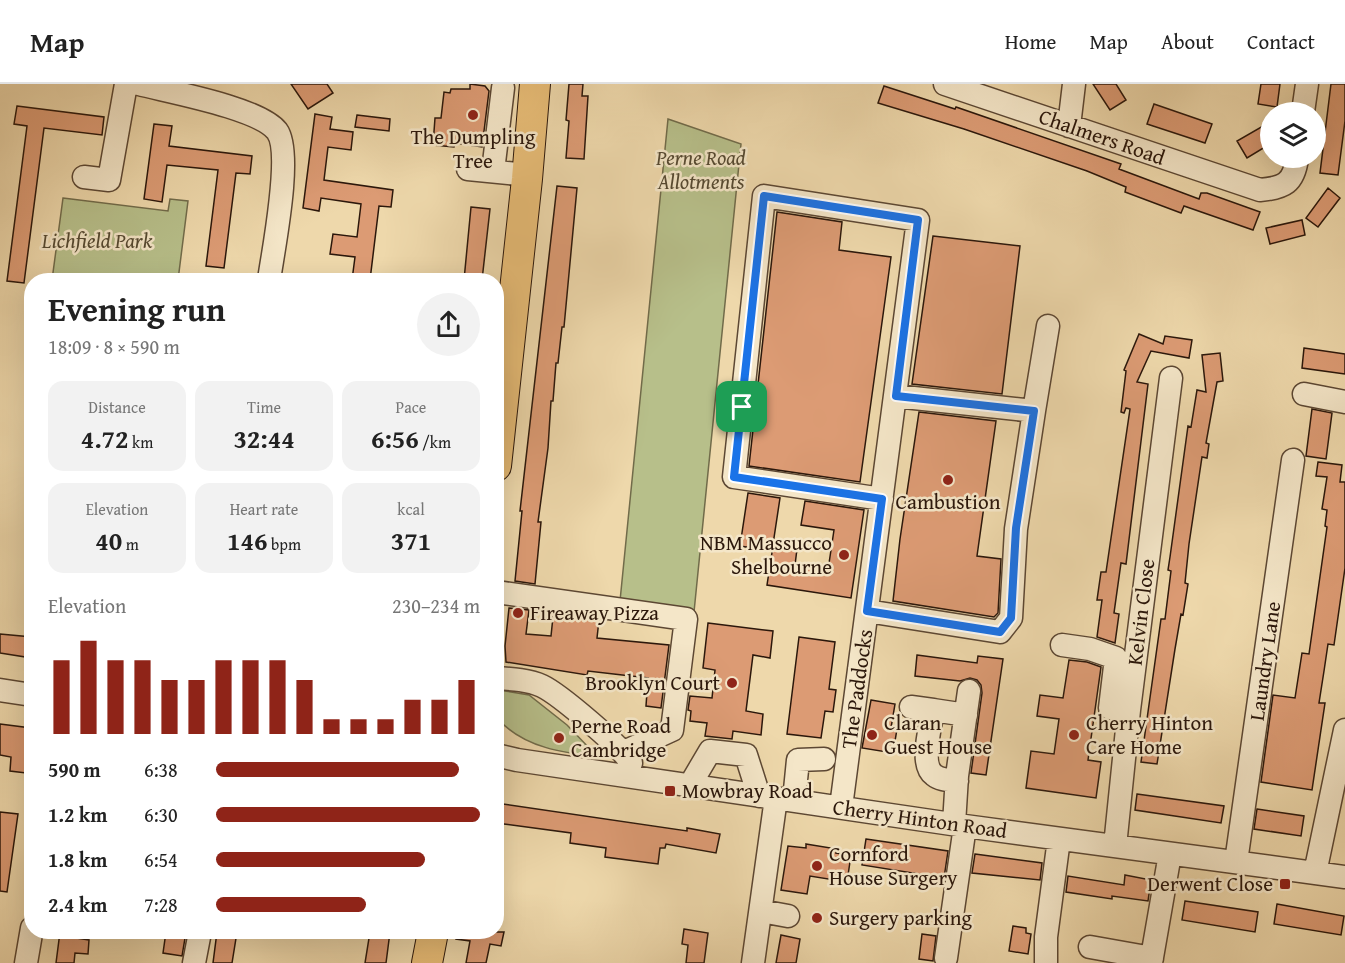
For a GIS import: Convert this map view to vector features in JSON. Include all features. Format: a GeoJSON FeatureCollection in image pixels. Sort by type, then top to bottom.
{"type":"FeatureCollection","features":[{"type":"Feature","properties":{"kind":"main road"},"geometry":{"type":"LineString","coordinates":[[504,391],[534,90]]}},
{"type":"Feature","properties":{"kind":"main road"},"geometry":{"type":"LineString","coordinates":[[427,963],[432,939]]}},
{"type":"Feature","properties":{"kind":"street"},"geometry":{"type":"LineString","coordinates":[[84,177],[109,180],[126,84]]}},
{"type":"Feature","properties":{"kind":"street"},"geometry":{"type":"LineString","coordinates":[[139,84],[248,113],[267,122],[278,132],[283,149],[284,170],[270,273]]}},
{"type":"Feature","properties":{"kind":"street","name":"Chalmers Road"},"geometry":{"type":"LineString","coordinates":[[945,84],[1260,190],[1281,187],[1288,182],[1295,168]]}},
{"type":"Feature","properties":{"kind":"street"},"geometry":{"type":"LineString","coordinates":[[1069,126],[1074,84]]}},
{"type":"Feature","properties":{"kind":"street"},"geometry":{"type":"LineString","coordinates":[[1304,102],[1307,84]]}},
{"type":"Feature","properties":{"kind":"street"},"geometry":{"type":"LineString","coordinates":[[493,171],[494,86],[534,90]]}},
{"type":"Feature","properties":{"kind":"street"},"geometry":{"type":"LineString","coordinates":[[468,169],[527,175]]}},
{"type":"Feature","properties":{"kind":"street","name":"The Paddocks"},"geometry":{"type":"LineString","coordinates":[[841,807],[896,396],[918,220],[764,196],[734,477],[882,499]]}},
{"type":"Feature","properties":{"kind":"street"},"geometry":{"type":"LineString","coordinates":[[867,611],[1000,632],[1011,618],[1016,528],[1048,326]]}},
{"type":"Feature","properties":{"kind":"street","name":"Kelvin Close"},"geometry":{"type":"LineString","coordinates":[[1115,846],[1129,710],[1171,378]]}},
{"type":"Feature","properties":{"kind":"street"},"geometry":{"type":"LineString","coordinates":[[1304,394],[1345,402]]}},
{"type":"Feature","properties":{"kind":"street"},"geometry":{"type":"LineString","coordinates":[[896,396],[1034,411]]}},
{"type":"Feature","properties":{"kind":"street","name":"Laundry Lane"},"geometry":{"type":"LineString","coordinates":[[1236,862],[1293,460]]}},
{"type":"Feature","properties":{"kind":"street"},"geometry":{"type":"LineString","coordinates":[[504,593],[686,619],[672,730],[624,752]]}},
{"type":"Feature","properties":{"kind":"street"},"geometry":{"type":"LineString","coordinates":[[1062,645],[1116,658],[1110,708],[1129,710]]}},
{"type":"Feature","properties":{"kind":"street"},"geometry":{"type":"LineString","coordinates":[[504,678],[542,686],[566,702],[624,752],[632,764],[632,776]]}},
{"type":"Feature","properties":{"kind":"street"},"geometry":{"type":"LineString","coordinates":[[0,690],[24,694]]}},
{"type":"Feature","properties":{"kind":"street"},"geometry":{"type":"LineString","coordinates":[[946,958],[960,825],[957,781],[969,691]]}},
{"type":"Feature","properties":{"kind":"street"},"geometry":{"type":"LineString","coordinates":[[957,781],[934,775],[927,767],[922,708],[966,715]]}},
{"type":"Feature","properties":{"kind":"street"},"geometry":{"type":"LineString","coordinates":[[1315,873],[1345,730]]}},
{"type":"Feature","properties":{"kind":"street"},"geometry":{"type":"LineString","coordinates":[[690,785],[710,751],[746,755],[776,798]]}},
{"type":"Feature","properties":{"kind":"street","name":"Cherry Hinton Road"},"geometry":{"type":"LineString","coordinates":[[504,757],[960,825],[1345,877]]}},
{"type":"Feature","properties":{"kind":"street"},"geometry":{"type":"LineString","coordinates":[[753,963],[776,798],[798,760],[824,759]]}},
{"type":"Feature","properties":{"kind":"street"},"geometry":{"type":"LineString","coordinates":[[1046,963],[1046,937],[1059,838]]}},
{"type":"Feature","properties":{"kind":"street"},"geometry":{"type":"LineString","coordinates":[[1090,947],[1152,960],[1170,854]]}},
{"type":"Feature","properties":{"kind":"street"},"geometry":{"type":"LineString","coordinates":[[761,911],[788,916]]}},
{"type":"Feature","properties":{"kind":"street"},"geometry":{"type":"LineString","coordinates":[[26,963],[30,939]]}},
{"type":"Feature","properties":{"kind":"street"},"geometry":{"type":"LineString","coordinates":[[194,963],[199,939]]}},
{"type":"Feature","properties":{"kind":"green space","name":"Perne Road Allotments"},"geometry":{"type":"Polygon","coordinates":[[[668,119],[741,144],[694,612],[620,601],[668,119]]]}},
{"type":"Feature","properties":{"kind":"green space","name":"Lichfield Park"},"geometry":{"type":"Polygon","coordinates":[[[63,198],[168,211],[170,199],[188,201],[179,273],[53,273],[63,198]]]}},
{"type":"Feature","properties":{"kind":"green space"},"geometry":{"type":"Polygon","coordinates":[[[504,691],[529,695],[567,725],[594,753],[601,757],[545,747],[532,743],[504,725],[504,691]]]}},
{"type":"Feature","properties":{"kind":"building"},"geometry":{"type":"Polygon","coordinates":[[[291,84],[327,84],[333,93],[308,109],[291,84]]]}},
{"type":"Feature","properties":{"kind":"building"},"geometry":{"type":"Polygon","coordinates":[[[470,84],[485,86],[489,91],[482,147],[455,143],[454,147],[433,145],[435,118],[441,118],[444,92],[450,93],[451,89],[470,89],[470,84]]]}},
{"type":"Feature","properties":{"kind":"building"},"geometry":{"type":"Polygon","coordinates":[[[569,84],[583,84],[582,96],[588,96],[584,159],[566,158],[569,84]]]}},
{"type":"Feature","properties":{"kind":"building"},"geometry":{"type":"Polygon","coordinates":[[[1093,84],[1116,84],[1126,100],[1110,110],[1093,84]]]}},
{"type":"Feature","properties":{"kind":"building"},"geometry":{"type":"Polygon","coordinates":[[[1261,84],[1280,84],[1278,102],[1258,104],[1261,84]]]}},
{"type":"Feature","properties":{"kind":"building"},"geometry":{"type":"Polygon","coordinates":[[[1331,84],[1345,84],[1345,121],[1338,175],[1320,173],[1321,168],[1326,168],[1326,124],[1331,84]]]}},
{"type":"Feature","properties":{"kind":"building"},"geometry":{"type":"Polygon","coordinates":[[[884,86],[955,109],[956,107],[1121,164],[1119,169],[1199,199],[1201,193],[1207,193],[1260,212],[1253,230],[1184,206],[1181,213],[1125,192],[1126,187],[1087,171],[964,129],[878,103],[884,86]]]}},
{"type":"Feature","properties":{"kind":"building"},"geometry":{"type":"Polygon","coordinates":[[[1154,104],[1212,124],[1205,143],[1147,124],[1154,104]]]}},
{"type":"Feature","properties":{"kind":"building"},"geometry":{"type":"Polygon","coordinates":[[[17,106],[104,117],[102,135],[44,128],[24,283],[7,281],[27,126],[14,124],[17,106]]]}},
{"type":"Feature","properties":{"kind":"building"},"geometry":{"type":"Polygon","coordinates":[[[315,114],[332,117],[330,129],[353,132],[351,150],[328,147],[324,180],[393,190],[391,207],[379,206],[371,273],[353,273],[355,257],[330,254],[333,234],[357,237],[361,204],[321,198],[319,211],[303,208],[315,114]]]}},
{"type":"Feature","properties":{"kind":"building"},"geometry":{"type":"Polygon","coordinates":[[[357,115],[390,119],[389,131],[355,127],[357,115]]]}},
{"type":"Feature","properties":{"kind":"building"},"geometry":{"type":"Polygon","coordinates":[[[154,124],[172,126],[169,146],[252,156],[250,174],[236,173],[224,268],[206,266],[218,170],[167,165],[162,202],[144,199],[154,124]]]}},
{"type":"Feature","properties":{"kind":"building"},"geometry":{"type":"Polygon","coordinates":[[[1260,128],[1260,150],[1247,158],[1237,141],[1260,128]]]}},
{"type":"Feature","properties":{"kind":"building"},"geometry":{"type":"Polygon","coordinates":[[[557,186],[577,188],[564,327],[562,327],[558,363],[556,363],[538,522],[541,522],[535,584],[515,581],[522,511],[520,511],[557,186]]]}},
{"type":"Feature","properties":{"kind":"building"},"geometry":{"type":"Polygon","coordinates":[[[1328,188],[1340,198],[1318,227],[1306,218],[1328,188]]]}},
{"type":"Feature","properties":{"kind":"building"},"geometry":{"type":"Polygon","coordinates":[[[471,207],[490,209],[483,273],[465,273],[471,207]]]}},
{"type":"Feature","properties":{"kind":"building"},"geometry":{"type":"Polygon","coordinates":[[[777,212],[842,222],[839,250],[891,257],[860,482],[749,466],[777,212]]]}},
{"type":"Feature","properties":{"kind":"building"},"geometry":{"type":"Polygon","coordinates":[[[1302,220],[1305,235],[1270,244],[1266,228],[1302,220]]]}},
{"type":"Feature","properties":{"kind":"building"},"geometry":{"type":"Polygon","coordinates":[[[933,236],[1020,246],[1002,394],[912,384],[933,236]]]}},
{"type":"Feature","properties":{"kind":"building"},"geometry":{"type":"Polygon","coordinates":[[[1139,334],[1163,344],[1165,336],[1192,340],[1189,358],[1151,351],[1137,382],[1148,384],[1126,564],[1121,563],[1114,613],[1119,614],[1115,643],[1097,637],[1102,600],[1097,600],[1101,572],[1106,572],[1130,409],[1126,408],[1124,413],[1121,412],[1126,371],[1124,370],[1139,334]]]}},
{"type":"Feature","properties":{"kind":"building"},"geometry":{"type":"Polygon","coordinates":[[[1304,348],[1345,354],[1345,374],[1302,368],[1304,348]]]}},
{"type":"Feature","properties":{"kind":"building"},"geometry":{"type":"Polygon","coordinates":[[[1220,353],[1223,381],[1217,382],[1206,443],[1209,444],[1207,458],[1202,457],[1189,544],[1185,583],[1188,584],[1183,615],[1181,614],[1157,764],[1141,762],[1161,619],[1165,619],[1171,571],[1168,570],[1188,426],[1191,427],[1197,390],[1206,392],[1202,355],[1220,353]]]}},
{"type":"Feature","properties":{"kind":"building"},"geometry":{"type":"Polygon","coordinates":[[[1312,409],[1332,413],[1326,459],[1306,456],[1312,409]]]}},
{"type":"Feature","properties":{"kind":"building","name":"Cambustion"},"geometry":{"type":"Polygon","coordinates":[[[919,412],[996,421],[977,556],[1001,559],[998,613],[994,617],[893,601],[919,412]]]}},
{"type":"Feature","properties":{"kind":"building"},"geometry":{"type":"Polygon","coordinates":[[[1318,462],[1342,465],[1340,482],[1345,482],[1345,568],[1334,645],[1328,644],[1319,703],[1325,703],[1312,790],[1261,782],[1273,695],[1295,698],[1302,653],[1309,654],[1327,527],[1325,526],[1327,510],[1322,509],[1327,477],[1316,476],[1318,462]]]}},
{"type":"Feature","properties":{"kind":"building"},"geometry":{"type":"Polygon","coordinates":[[[748,493],[780,498],[772,551],[740,546],[748,493]]]}},
{"type":"Feature","properties":{"kind":"building"},"geometry":{"type":"Polygon","coordinates":[[[805,501],[864,510],[851,598],[767,585],[773,546],[797,549],[795,565],[828,570],[834,530],[801,525],[805,501]]]}},
{"type":"Feature","properties":{"kind":"building"},"geometry":{"type":"Polygon","coordinates":[[[509,608],[529,610],[526,634],[551,636],[553,617],[558,618],[558,614],[599,620],[597,638],[669,645],[661,708],[646,706],[648,678],[588,671],[587,675],[506,662],[505,646],[509,608]]]}},
{"type":"Feature","properties":{"kind":"building","name":"Brooklyn Court"},"geometry":{"type":"Polygon","coordinates":[[[708,623],[773,631],[770,658],[753,655],[746,711],[763,714],[761,735],[733,731],[732,739],[705,736],[707,723],[690,721],[691,711],[688,710],[690,696],[712,698],[715,670],[703,668],[708,623]]]}},
{"type":"Feature","properties":{"kind":"building"},"geometry":{"type":"Polygon","coordinates":[[[0,634],[24,636],[24,657],[0,653],[0,634]]]}},
{"type":"Feature","properties":{"kind":"building"},"geometry":{"type":"Polygon","coordinates":[[[799,637],[835,642],[829,689],[836,690],[833,712],[825,711],[821,738],[787,734],[799,637]]]}},
{"type":"Feature","properties":{"kind":"building"},"geometry":{"type":"Polygon","coordinates":[[[917,655],[977,663],[978,656],[1003,659],[986,775],[971,773],[982,693],[981,685],[977,680],[970,678],[960,681],[915,676],[917,655]]]}},
{"type":"Feature","properties":{"kind":"building","name":"Cherry Hinton Care Home"},"geometry":{"type":"Polygon","coordinates":[[[1069,660],[1087,662],[1101,667],[1088,760],[1101,762],[1096,798],[1026,788],[1031,751],[1054,754],[1059,719],[1037,716],[1040,695],[1063,698],[1069,660]]]}},
{"type":"Feature","properties":{"kind":"building"},"geometry":{"type":"Polygon","coordinates":[[[871,700],[895,704],[891,728],[897,729],[893,753],[862,748],[871,700]]]}},
{"type":"Feature","properties":{"kind":"building"},"geometry":{"type":"Polygon","coordinates":[[[0,724],[24,727],[24,773],[10,771],[11,757],[0,755],[0,724]]]}},
{"type":"Feature","properties":{"kind":"building"},"geometry":{"type":"Polygon","coordinates":[[[1137,794],[1224,806],[1221,823],[1135,810],[1137,794]]]}},
{"type":"Feature","properties":{"kind":"building"},"geometry":{"type":"Polygon","coordinates":[[[504,804],[720,834],[716,853],[666,844],[665,848],[660,848],[658,864],[605,857],[606,848],[570,843],[571,833],[504,824],[504,804]]]}},
{"type":"Feature","properties":{"kind":"building"},"geometry":{"type":"Polygon","coordinates":[[[1257,809],[1304,816],[1301,836],[1254,829],[1257,809]]]}},
{"type":"Feature","properties":{"kind":"building"},"geometry":{"type":"Polygon","coordinates":[[[0,812],[18,814],[7,892],[0,891],[0,812]]]}},
{"type":"Feature","properties":{"kind":"building"},"geometry":{"type":"Polygon","coordinates":[[[866,839],[948,851],[944,878],[862,865],[866,839]]]}},
{"type":"Feature","properties":{"kind":"building","name":"Cornford House Surgery"},"geometry":{"type":"Polygon","coordinates":[[[806,844],[837,849],[836,853],[851,855],[847,882],[810,876],[807,894],[781,890],[788,846],[806,848],[806,844]]]}},
{"type":"Feature","properties":{"kind":"building"},"geometry":{"type":"Polygon","coordinates":[[[975,854],[1042,863],[1040,880],[972,873],[975,854]]]}},
{"type":"Feature","properties":{"kind":"building"},"geometry":{"type":"Polygon","coordinates":[[[1125,875],[1151,880],[1148,901],[1112,896],[1112,899],[1066,892],[1068,876],[1124,885],[1125,875]]]}},
{"type":"Feature","properties":{"kind":"building"},"geometry":{"type":"Polygon","coordinates":[[[1185,901],[1258,912],[1255,932],[1182,920],[1185,901]]]}},
{"type":"Feature","properties":{"kind":"building"},"geometry":{"type":"Polygon","coordinates":[[[1277,904],[1344,916],[1341,935],[1274,924],[1277,904]]]}},
{"type":"Feature","properties":{"kind":"building"},"geometry":{"type":"Polygon","coordinates":[[[1013,926],[1026,928],[1026,933],[1031,934],[1028,954],[1009,951],[1013,926]]]}},
{"type":"Feature","properties":{"kind":"building"},"geometry":{"type":"Polygon","coordinates":[[[684,929],[708,933],[704,963],[686,963],[688,945],[682,944],[684,929]]]}},
{"type":"Feature","properties":{"kind":"building"},"geometry":{"type":"Polygon","coordinates":[[[922,934],[936,936],[933,961],[919,959],[922,934]]]}},
{"type":"Feature","properties":{"kind":"building"},"geometry":{"type":"Polygon","coordinates":[[[781,935],[800,939],[796,963],[776,963],[781,935]]]}},
{"type":"Feature","properties":{"kind":"building"},"geometry":{"type":"Polygon","coordinates":[[[59,939],[89,940],[88,954],[75,953],[74,963],[56,963],[59,939]]]}},
{"type":"Feature","properties":{"kind":"building"},"geometry":{"type":"Polygon","coordinates":[[[165,939],[185,939],[182,956],[163,953],[165,939]]]}},
{"type":"Feature","properties":{"kind":"building"},"geometry":{"type":"Polygon","coordinates":[[[216,939],[236,939],[232,963],[213,963],[216,939]]]}},
{"type":"Feature","properties":{"kind":"building"},"geometry":{"type":"Polygon","coordinates":[[[369,939],[389,939],[386,963],[365,963],[369,939]]]}},
{"type":"Feature","properties":{"kind":"building"},"geometry":{"type":"Polygon","coordinates":[[[456,939],[502,939],[501,946],[490,944],[486,963],[466,963],[470,941],[456,939]]]}},
{"type":"Feature","properties":{"kind":"place","name":"The Dumpling Tree"},"geometry":{"type":"Point","coordinates":[473,115]}},
{"type":"Feature","properties":{"kind":"place","name":"Cambustion"},"geometry":{"type":"Point","coordinates":[948,480]}},
{"type":"Feature","properties":{"kind":"place","name":"NBM Massucco Shelbourne"},"geometry":{"type":"Point","coordinates":[844,555]}},
{"type":"Feature","properties":{"kind":"place","name":"Fireaway Pizza"},"geometry":{"type":"Point","coordinates":[518,613]}},
{"type":"Feature","properties":{"kind":"place","name":"Brooklyn Court"},"geometry":{"type":"Point","coordinates":[732,683]}},
{"type":"Feature","properties":{"kind":"place","name":"Claran Guest House"},"geometry":{"type":"Point","coordinates":[872,735]}},
{"type":"Feature","properties":{"kind":"place","name":"Cherry Hinton Care Home"},"geometry":{"type":"Point","coordinates":[1074,735]}},
{"type":"Feature","properties":{"kind":"place","name":"Perne Road Cambridge"},"geometry":{"type":"Point","coordinates":[559,738]}},
{"type":"Feature","properties":{"kind":"place","name":"Mowbray Road"},"geometry":{"type":"Point","coordinates":[670,791]}},
{"type":"Feature","properties":{"kind":"place","name":"Cornford House Surgery"},"geometry":{"type":"Point","coordinates":[817,866]}},
{"type":"Feature","properties":{"kind":"place","name":"Derwent Close"},"geometry":{"type":"Point","coordinates":[1285,884]}},
{"type":"Feature","properties":{"kind":"place","name":"Surgery parking"},"geometry":{"type":"Point","coordinates":[817,918]}},
{"type":"Feature","properties":{"kind":"route"},"geometry":{"type":"LineString","coordinates":[[764,196],[918,220],[896,396],[1034,411],[1016,528],[1011,618],[1000,632],[867,611],[882,499],[734,477],[742,407],[764,196]]}}]}
